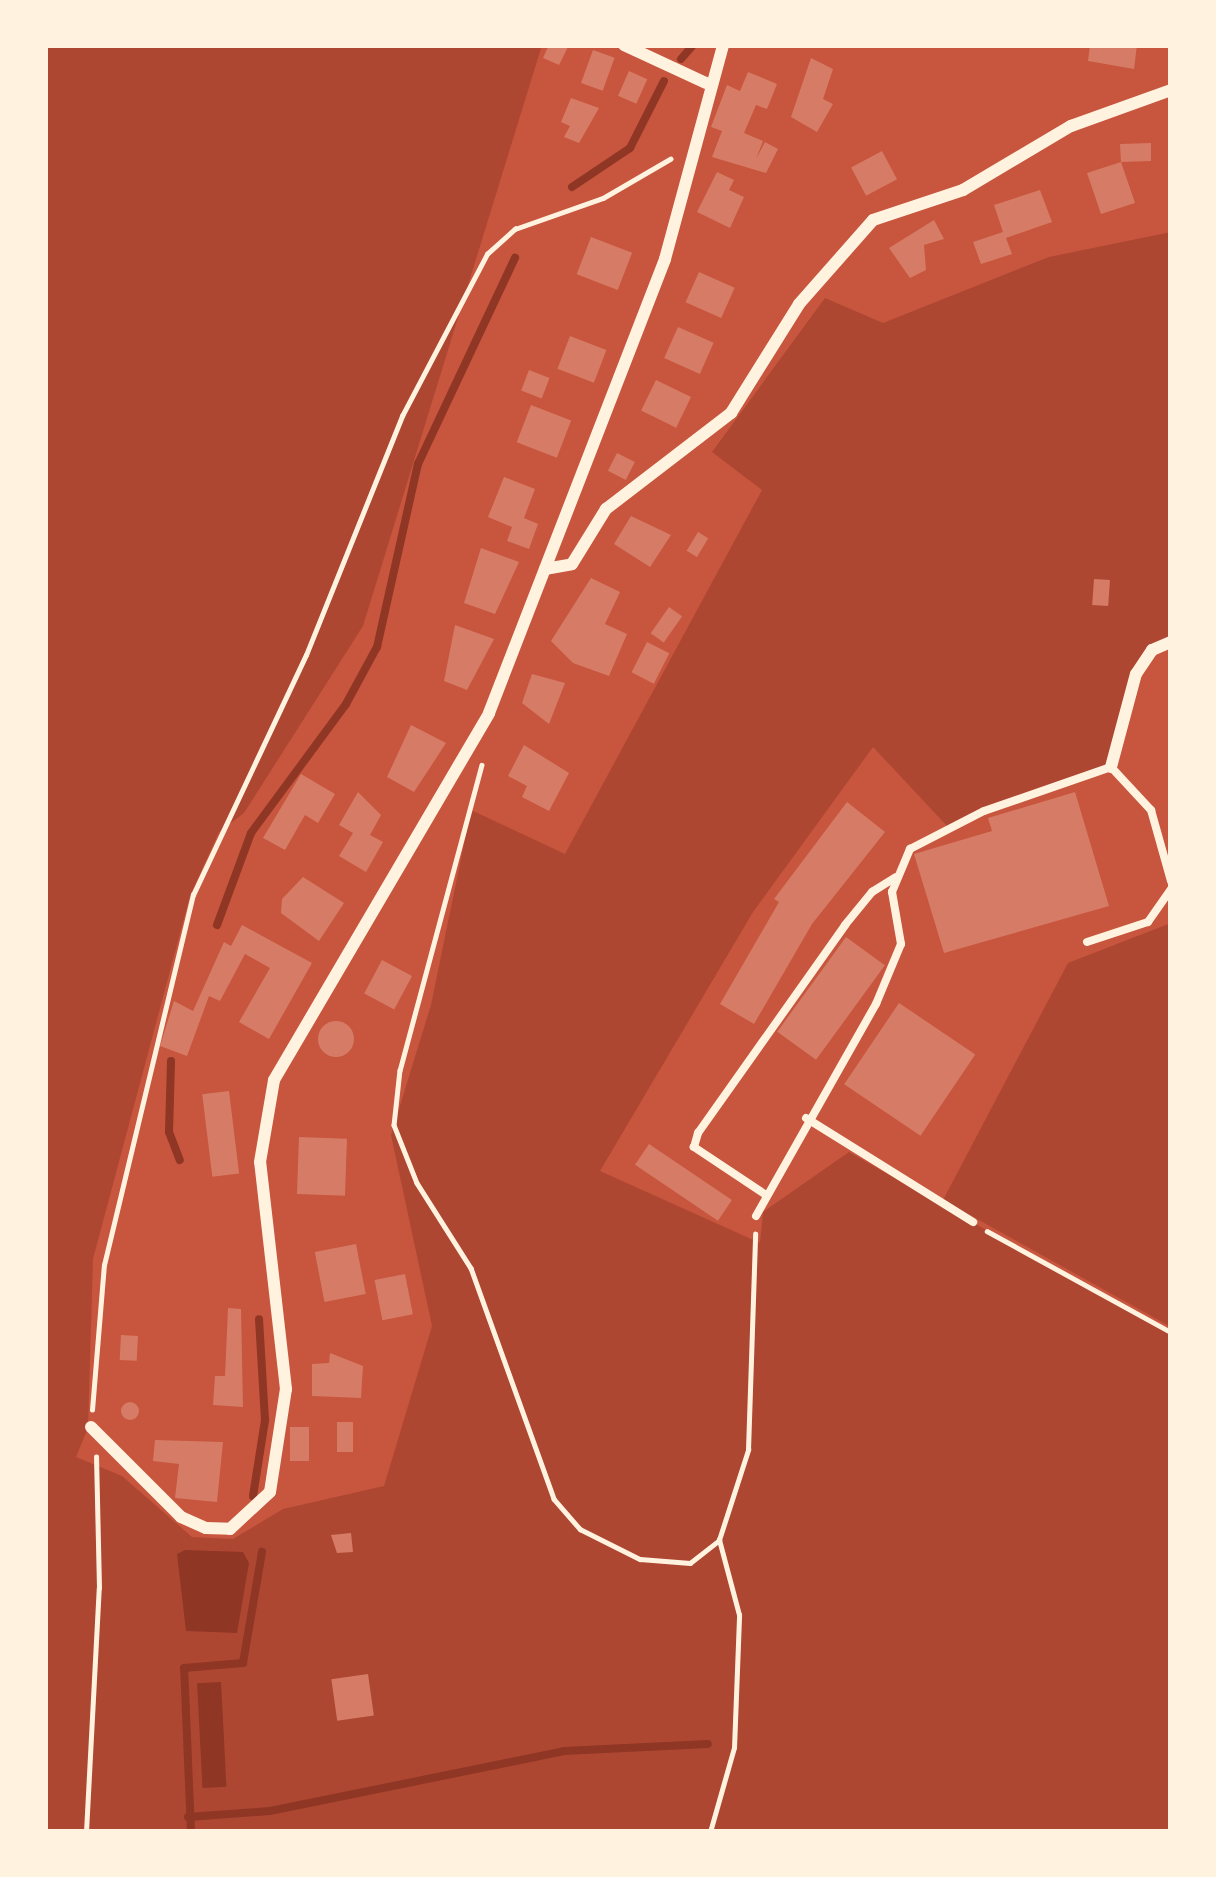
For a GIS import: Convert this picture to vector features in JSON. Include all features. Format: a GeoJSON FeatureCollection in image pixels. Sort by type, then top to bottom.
{"type":"FeatureCollection","features":[{"type":"Feature","properties":{"kind":"street"},"geometry":{"type":"LineString","coordinates":[[625,45],[706,83]]}},
{"type":"Feature","properties":{"kind":"street"},"geometry":{"type":"LineString","coordinates":[[91,1427],[181,1517],[206,1528],[230,1529],[270,1492],[286,1389],[260,1162],[274,1080],[470,753],[665,259],[706,83],[722,45]]}},
{"type":"Feature","properties":{"kind":"street"},"geometry":{"type":"LineString","coordinates":[[545,569],[572,564],[606,508],[731,413],[800,304],[873,220],[963,190],[1070,126],[1171,90]]}},
{"type":"Feature","properties":{"kind":"street"},"geometry":{"type":"LineString","coordinates":[[1111,767],[1136,674],[1152,650],[1171,642]]}},
{"type":"Feature","properties":{"kind":"lane"},"geometry":{"type":"LineString","coordinates":[[755,1216],[806,1118],[877,1004],[901,944],[896,877],[901,858],[939,832],[1111,767],[1151,810],[1171,885],[1148,922],[1087,942]]}},
{"type":"Feature","properties":{"kind":"lane"},"geometry":{"type":"LineString","coordinates":[[766,1195],[694,1147],[698,1133],[845,925],[872,892],[896,877]]}},
{"type":"Feature","properties":{"kind":"lane"},"geometry":{"type":"LineString","coordinates":[[806,1118],[973,1222]]}},
{"type":"Feature","properties":{"kind":"path"},"geometry":{"type":"LineString","coordinates":[[86,1832],[101,1487],[91,1427],[104,1265],[158,1015],[193,896],[307,656],[403,416],[487,254],[514,229],[603,198],[691,147]]}},
{"type":"Feature","properties":{"kind":"path"},"geometry":{"type":"LineString","coordinates":[[484,760],[400,1070],[394,1125],[417,1183],[471,1268],[554,1499],[580,1529],[640,1559],[689,1563],[719,1540]]}},
{"type":"Feature","properties":{"kind":"path"},"geometry":{"type":"LineString","coordinates":[[710,1832],[734,1748],[738,1637],[719,1540],[748,1450],[755,1216]]}},
{"type":"Feature","properties":{"kind":"path"},"geometry":{"type":"LineString","coordinates":[[973,1222],[1171,1332]]}},
{"type":"Feature","properties":{"kind":"shaded area"},"geometry":{"type":"Polygon","coordinates":[[[45,45],[542,45],[363,626],[244,813],[219,832],[190,896],[93,1259],[88,1428],[76,1457],[122,1476],[192,1537],[233,1539],[283,1509],[384,1486],[432,1326],[391,1135],[431,1005],[471,810],[565,854],[762,490],[712,452],[825,298],[883,323],[1049,257],[1171,232],[1171,639],[1149,648],[1107,766],[948,827],[873,747],[753,912],[600,1171],[760,1243],[763,1212],[849,1152],[1171,1335],[1171,1832],[45,1832],[45,45]]]}},
{"type":"Feature","properties":{"kind":"shaded area"},"geometry":{"type":"Polygon","coordinates":[[[1171,923],[1171,1327],[943,1200],[1068,963],[1171,923]]]}},
{"type":"Feature","properties":{"kind":"shaded area"},"geometry":{"type":"Polygon","coordinates":[[[185,1550],[243,1552],[249,1563],[237,1633],[186,1631],[177,1554],[185,1550]]]}},
{"type":"Feature","properties":{"kind":"shaded area"},"geometry":{"type":"Polygon","coordinates":[[[221,1682],[226,1787],[203,1788],[197,1683],[221,1682]]]}},
{"type":"Feature","properties":{"kind":"building"},"geometry":{"type":"Polygon","coordinates":[[[549,45],[569,45],[559,65],[543,58],[549,45]]]}},
{"type":"Feature","properties":{"kind":"building"},"geometry":{"type":"Polygon","coordinates":[[[1090,45],[1137,45],[1134,69],[1088,61],[1090,45]]]}},
{"type":"Feature","properties":{"kind":"building"},"geometry":{"type":"Polygon","coordinates":[[[593,50],[615,58],[603,91],[581,83],[593,50]]]}},
{"type":"Feature","properties":{"kind":"building"},"geometry":{"type":"Polygon","coordinates":[[[811,58],[833,69],[823,99],[833,104],[817,132],[791,117],[811,58]]]}},
{"type":"Feature","properties":{"kind":"building"},"geometry":{"type":"Polygon","coordinates":[[[629,71],[647,79],[636,104],[618,96],[629,71]]]}},
{"type":"Feature","properties":{"kind":"building"},"geometry":{"type":"Polygon","coordinates":[[[748,72],[777,84],[767,109],[756,105],[744,133],[763,141],[756,159],[765,142],[778,149],[766,173],[712,157],[722,131],[711,127],[727,85],[740,91],[748,72]]]}},
{"type":"Feature","properties":{"kind":"building"},"geometry":{"type":"Polygon","coordinates":[[[571,98],[599,108],[579,143],[564,137],[570,126],[561,122],[571,98]]]}},
{"type":"Feature","properties":{"kind":"building"},"geometry":{"type":"Polygon","coordinates":[[[1151,143],[1151,161],[1121,162],[1120,144],[1151,143]]]}},
{"type":"Feature","properties":{"kind":"building"},"geometry":{"type":"Polygon","coordinates":[[[882,151],[897,179],[866,196],[851,167],[882,151]]]}},
{"type":"Feature","properties":{"kind":"building"},"geometry":{"type":"Polygon","coordinates":[[[1121,162],[1135,203],[1101,214],[1087,173],[1121,162]]]}},
{"type":"Feature","properties":{"kind":"building"},"geometry":{"type":"Polygon","coordinates":[[[717,172],[734,180],[729,190],[744,197],[730,228],[697,212],[717,172]]]}},
{"type":"Feature","properties":{"kind":"building"},"geometry":{"type":"Polygon","coordinates":[[[1040,190],[1052,222],[1006,238],[1012,254],[981,264],[973,242],[1003,232],[994,205],[1040,190]]]}},
{"type":"Feature","properties":{"kind":"building"},"geometry":{"type":"Polygon","coordinates":[[[934,220],[944,239],[924,245],[926,270],[910,278],[889,248],[934,220]]]}},
{"type":"Feature","properties":{"kind":"building"},"geometry":{"type":"Polygon","coordinates":[[[591,237],[632,253],[618,290],[577,274],[591,237]]]}},
{"type":"Feature","properties":{"kind":"building"},"geometry":{"type":"Polygon","coordinates":[[[699,272],[735,288],[721,318],[686,302],[699,272]]]}},
{"type":"Feature","properties":{"kind":"building"},"geometry":{"type":"Polygon","coordinates":[[[678,327],[714,343],[700,374],[664,358],[678,327]]]}},
{"type":"Feature","properties":{"kind":"building"},"geometry":{"type":"Polygon","coordinates":[[[570,336],[606,350],[594,383],[557,369],[570,336]]]}},
{"type":"Feature","properties":{"kind":"building"},"geometry":{"type":"Polygon","coordinates":[[[529,370],[550,378],[542,398],[521,391],[529,370]]]}},
{"type":"Feature","properties":{"kind":"building"},"geometry":{"type":"Polygon","coordinates":[[[656,380],[691,397],[676,428],[641,411],[656,380]]]}},
{"type":"Feature","properties":{"kind":"building"},"geometry":{"type":"Polygon","coordinates":[[[531,405],[571,420],[557,458],[517,442],[531,405]]]}},
{"type":"Feature","properties":{"kind":"building"},"geometry":{"type":"Polygon","coordinates":[[[617,453],[635,462],[626,480],[608,471],[617,453]]]}},
{"type":"Feature","properties":{"kind":"building"},"geometry":{"type":"Polygon","coordinates":[[[504,477],[535,489],[524,518],[538,524],[529,549],[507,541],[512,527],[488,517],[504,477]]]}},
{"type":"Feature","properties":{"kind":"building"},"geometry":{"type":"Polygon","coordinates":[[[631,516],[671,535],[650,567],[614,544],[631,516]]]}},
{"type":"Feature","properties":{"kind":"building"},"geometry":{"type":"Polygon","coordinates":[[[698,532],[708,538],[697,557],[687,551],[698,532]]]}},
{"type":"Feature","properties":{"kind":"building"},"geometry":{"type":"Polygon","coordinates":[[[481,548],[519,562],[495,614],[464,603],[481,548]]]}},
{"type":"Feature","properties":{"kind":"building"},"geometry":{"type":"Polygon","coordinates":[[[591,578],[620,592],[605,624],[627,634],[609,676],[573,663],[551,641],[591,578]]]}},
{"type":"Feature","properties":{"kind":"building"},"geometry":{"type":"Polygon","coordinates":[[[1094,579],[1110,580],[1108,606],[1092,605],[1094,579]]]}},
{"type":"Feature","properties":{"kind":"building"},"geometry":{"type":"Polygon","coordinates":[[[669,607],[682,616],[664,642],[651,633],[669,607]]]}},
{"type":"Feature","properties":{"kind":"building"},"geometry":{"type":"Polygon","coordinates":[[[455,625],[494,639],[467,690],[444,681],[455,625]]]}},
{"type":"Feature","properties":{"kind":"building"},"geometry":{"type":"Polygon","coordinates":[[[647,642],[669,653],[654,684],[632,672],[647,642]]]}},
{"type":"Feature","properties":{"kind":"building"},"geometry":{"type":"Polygon","coordinates":[[[532,674],[565,683],[549,724],[522,703],[532,674]]]}},
{"type":"Feature","properties":{"kind":"building"},"geometry":{"type":"Polygon","coordinates":[[[411,725],[446,743],[414,792],[387,777],[411,725]]]}},
{"type":"Feature","properties":{"kind":"building"},"geometry":{"type":"Polygon","coordinates":[[[524,745],[569,773],[549,811],[522,797],[527,786],[508,776],[524,745]]]}},
{"type":"Feature","properties":{"kind":"building"},"geometry":{"type":"Polygon","coordinates":[[[301,774],[335,794],[318,823],[305,815],[285,850],[263,838],[301,774]]]}},
{"type":"Feature","properties":{"kind":"building"},"geometry":{"type":"Polygon","coordinates":[[[358,792],[381,815],[370,835],[383,842],[366,872],[339,856],[353,833],[339,825],[358,792]]]}},
{"type":"Feature","properties":{"kind":"building"},"geometry":{"type":"Polygon","coordinates":[[[1075,792],[1109,906],[944,953],[914,854],[992,831],[988,818],[1075,792]]]}},
{"type":"Feature","properties":{"kind":"building"},"geometry":{"type":"Polygon","coordinates":[[[847,802],[885,832],[812,924],[754,1024],[720,1004],[779,902],[774,899],[847,802]]]}},
{"type":"Feature","properties":{"kind":"building"},"geometry":{"type":"Polygon","coordinates":[[[303,877],[344,903],[319,941],[281,913],[282,899],[303,877]]]}},
{"type":"Feature","properties":{"kind":"building"},"geometry":{"type":"Polygon","coordinates":[[[242,925],[312,963],[269,1039],[239,1022],[270,968],[245,954],[220,1001],[209,996],[187,1056],[160,1046],[174,1001],[193,1011],[224,942],[231,946],[242,925]]]}},
{"type":"Feature","properties":{"kind":"building"},"geometry":{"type":"Polygon","coordinates":[[[846,937],[885,965],[816,1060],[777,1032],[846,937]]]}},
{"type":"Feature","properties":{"kind":"building"},"geometry":{"type":"Polygon","coordinates":[[[382,960],[412,976],[394,1010],[364,994],[382,960]]]}},
{"type":"Feature","properties":{"kind":"building"},"geometry":{"type":"Polygon","coordinates":[[[899,1003],[975,1054],[920,1136],[844,1084],[899,1003]]]}},
{"type":"Feature","properties":{"kind":"building"},"geometry":{"type":"Polygon","coordinates":[[[336,1021],[348,1027],[354,1039],[348,1051],[336,1057],[324,1051],[318,1039],[324,1027],[336,1021]]]}},
{"type":"Feature","properties":{"kind":"building"},"geometry":{"type":"Polygon","coordinates":[[[229,1091],[239,1173],[212,1177],[202,1094],[229,1091]]]}},
{"type":"Feature","properties":{"kind":"building"},"geometry":{"type":"Polygon","coordinates":[[[299,1137],[347,1139],[345,1196],[297,1194],[299,1137]]]}},
{"type":"Feature","properties":{"kind":"building"},"geometry":{"type":"Polygon","coordinates":[[[649,1144],[732,1200],[718,1221],[635,1165],[649,1144]]]}},
{"type":"Feature","properties":{"kind":"building"},"geometry":{"type":"Polygon","coordinates":[[[356,1244],[366,1294],[325,1302],[315,1252],[356,1244]]]}},
{"type":"Feature","properties":{"kind":"building"},"geometry":{"type":"Polygon","coordinates":[[[405,1274],[413,1314],[382,1320],[375,1280],[405,1274]]]}},
{"type":"Feature","properties":{"kind":"building"},"geometry":{"type":"Polygon","coordinates":[[[228,1308],[241,1309],[243,1407],[213,1405],[215,1376],[225,1376],[228,1308]]]}},
{"type":"Feature","properties":{"kind":"building"},"geometry":{"type":"Polygon","coordinates":[[[121,1335],[138,1336],[137,1361],[120,1360],[121,1335]]]}},
{"type":"Feature","properties":{"kind":"building"},"geometry":{"type":"Polygon","coordinates":[[[330,1353],[363,1366],[361,1398],[312,1396],[312,1364],[329,1363],[330,1353]]]}},
{"type":"Feature","properties":{"kind":"building"},"geometry":{"type":"Polygon","coordinates":[[[130,1402],[139,1411],[130,1420],[121,1411],[130,1402]]]}},
{"type":"Feature","properties":{"kind":"building"},"geometry":{"type":"Polygon","coordinates":[[[337,1422],[353,1422],[353,1452],[337,1452],[337,1422]]]}},
{"type":"Feature","properties":{"kind":"building"},"geometry":{"type":"Polygon","coordinates":[[[290,1427],[309,1427],[309,1461],[290,1461],[290,1427]]]}},
{"type":"Feature","properties":{"kind":"building"},"geometry":{"type":"Polygon","coordinates":[[[155,1440],[223,1442],[217,1502],[175,1498],[179,1464],[153,1461],[155,1440]]]}},
{"type":"Feature","properties":{"kind":"building"},"geometry":{"type":"Polygon","coordinates":[[[351,1533],[353,1552],[337,1553],[331,1535],[351,1533]]]}},
{"type":"Feature","properties":{"kind":"building"},"geometry":{"type":"Polygon","coordinates":[[[368,1674],[374,1716],[337,1721],[331,1679],[368,1674]]]}},
{"type":"Feature","properties":{"kind":"waterway"},"geometry":{"type":"LineString","coordinates":[[681,59],[693,45]]}},
{"type":"Feature","properties":{"kind":"waterway"},"geometry":{"type":"LineString","coordinates":[[572,187],[630,148],[664,81]]}},
{"type":"Feature","properties":{"kind":"waterway"},"geometry":{"type":"LineString","coordinates":[[217,925],[251,833],[346,704],[377,647],[418,464],[515,258]]}},
{"type":"Feature","properties":{"kind":"waterway"},"geometry":{"type":"LineString","coordinates":[[171,1061],[169,1132],[180,1160]]}},
{"type":"Feature","properties":{"kind":"waterway"},"geometry":{"type":"LineString","coordinates":[[253,1496],[265,1420],[259,1319]]}},
{"type":"Feature","properties":{"kind":"waterway"},"geometry":{"type":"LineString","coordinates":[[191,1832],[184,1668],[243,1663],[262,1552]]}},
{"type":"Feature","properties":{"kind":"waterway"},"geometry":{"type":"LineString","coordinates":[[188,1817],[270,1811],[564,1751],[708,1744]]}}]}
